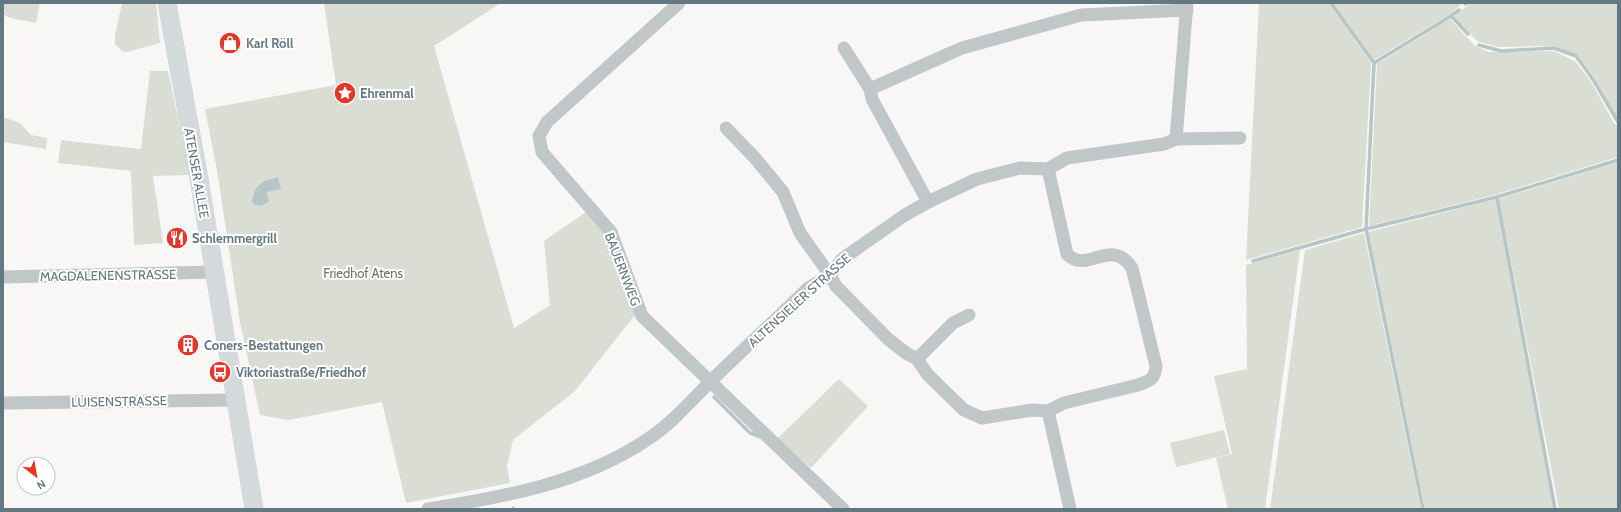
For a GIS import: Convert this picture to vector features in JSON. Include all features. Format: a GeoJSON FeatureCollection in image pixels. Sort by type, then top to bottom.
{"type":"FeatureCollection","features":[{"type":"Feature","properties":{"kind":"street","name":"ATENSER ALLEE"},"geometry":{"type":"LineString","coordinates":[[167,3],[198,173],[254,509]]}},
{"type":"Feature","properties":{"kind":"street","name":"BAUERNWEG"},"geometry":{"type":"LineString","coordinates":[[679,3],[547,122],[539,136],[542,152],[611,232],[642,316],[843,509]]}},
{"type":"Feature","properties":{"kind":"street"},"geometry":{"type":"LineString","coordinates":[[870,89],[962,48],[1081,9],[1187,6],[1176,139]]}},
{"type":"Feature","properties":{"kind":"street"},"geometry":{"type":"LineString","coordinates":[[844,48],[870,89],[872,99],[928,202]]}},
{"type":"Feature","properties":{"kind":"street"},"geometry":{"type":"LineString","coordinates":[[726,128],[783,192],[800,233],[830,275],[836,286],[888,339],[917,359],[928,375],[964,410],[982,418],[1032,410],[1048,411],[1064,403],[1149,381],[1155,376],[1156,366],[1132,268],[1126,259],[1113,254],[1078,262],[1067,254],[1048,169],[1067,158],[1164,144],[1176,139],[1240,138]]}},
{"type":"Feature","properties":{"kind":"street","name":"ALTENSIELER STRASSE"},"geometry":{"type":"LineString","coordinates":[[434,509],[517,493],[572,477],[613,460],[648,439],[664,427],[808,288],[830,275],[842,259],[905,215],[928,202],[977,179],[1020,168],[1048,169]]}},
{"type":"Feature","properties":{"kind":"street","name":"MAGDALENENSTRASSE"},"geometry":{"type":"LineString","coordinates":[[3,277],[214,272]]}},
{"type":"Feature","properties":{"kind":"street"},"geometry":{"type":"LineString","coordinates":[[917,359],[953,323],[969,315]]}},
{"type":"Feature","properties":{"kind":"street","name":"LUISENSTRASSE"},"geometry":{"type":"LineString","coordinates":[[3,403],[235,400]]}},
{"type":"Feature","properties":{"kind":"street"},"geometry":{"type":"LineString","coordinates":[[1048,411],[1070,509]]}},
{"type":"Feature","properties":{"kind":"green space"},"geometry":{"type":"Polygon","coordinates":[[[3,3],[40,3],[36,23],[10,18],[3,14],[3,3]]]}},
{"type":"Feature","properties":{"kind":"green space"},"geometry":{"type":"Polygon","coordinates":[[[122,3],[156,3],[160,43],[127,52],[122,51],[115,44],[115,35],[122,3]]]}},
{"type":"Feature","properties":{"kind":"green space","name":"Friedhof Atens"},"geometry":{"type":"Polygon","coordinates":[[[324,3],[501,3],[434,46],[514,328],[550,305],[544,241],[586,212],[607,237],[635,315],[575,391],[513,440],[507,466],[510,483],[406,503],[382,402],[288,420],[260,415],[240,322],[217,170],[205,109],[336,85],[324,3]]]}},
{"type":"Feature","properties":{"kind":"green space"},"geometry":{"type":"Polygon","coordinates":[[[1259,3],[1329,3],[1371,63],[1362,227],[1246,260],[1259,3]]]}},
{"type":"Feature","properties":{"kind":"green space"},"geometry":{"type":"Polygon","coordinates":[[[1333,3],[1463,3],[1450,14],[1374,60],[1333,3]]]}},
{"type":"Feature","properties":{"kind":"green space"},"geometry":{"type":"Polygon","coordinates":[[[1470,3],[1618,3],[1618,120],[1596,80],[1578,56],[1555,46],[1498,47],[1477,41],[1454,17],[1470,3]]]}},
{"type":"Feature","properties":{"kind":"green space"},"geometry":{"type":"Polygon","coordinates":[[[1450,19],[1474,45],[1489,52],[1554,51],[1576,62],[1593,85],[1614,123],[1618,126],[1618,157],[1498,194],[1369,226],[1377,64],[1450,19]]]}},
{"type":"Feature","properties":{"kind":"green space"},"geometry":{"type":"Polygon","coordinates":[[[150,71],[168,71],[190,175],[153,176],[163,243],[134,245],[131,171],[58,163],[61,140],[141,149],[150,71]]]}},
{"type":"Feature","properties":{"kind":"green space"},"geometry":{"type":"Polygon","coordinates":[[[3,117],[20,123],[31,135],[47,138],[46,149],[3,142],[3,117]]]}},
{"type":"Feature","properties":{"kind":"green space"},"geometry":{"type":"Polygon","coordinates":[[[1618,162],[1618,509],[1559,509],[1499,199],[1618,162]]]}},
{"type":"Feature","properties":{"kind":"green space"},"geometry":{"type":"Polygon","coordinates":[[[1497,199],[1555,509],[1425,509],[1368,232],[1497,199]]]}},
{"type":"Feature","properties":{"kind":"green space"},"geometry":{"type":"Polygon","coordinates":[[[1364,233],[1421,509],[1270,509],[1305,250],[1364,233]]]}},
{"type":"Feature","properties":{"kind":"green space"},"geometry":{"type":"Polygon","coordinates":[[[1300,250],[1265,509],[1228,509],[1216,458],[1232,454],[1214,376],[1247,369],[1246,265],[1300,250]]]}},
{"type":"Feature","properties":{"kind":"green space"},"geometry":{"type":"Polygon","coordinates":[[[839,379],[868,406],[811,468],[777,439],[839,379]]]}},
{"type":"Feature","properties":{"kind":"green space"},"geometry":{"type":"Polygon","coordinates":[[[1224,430],[1230,454],[1176,467],[1170,443],[1224,430]]]}},
{"type":"Feature","properties":{"kind":"shaded area"},"geometry":{"type":"Polygon","coordinates":[[[278,177],[281,189],[267,192],[269,202],[260,206],[255,205],[252,201],[257,187],[268,180],[278,177]]]}},
{"type":"Feature","properties":{"kind":"waterway"},"geometry":{"type":"LineString","coordinates":[[1331,3],[1374,63]]}},
{"type":"Feature","properties":{"kind":"waterway"},"geometry":{"type":"LineString","coordinates":[[1423,509],[1366,229],[1374,63],[1459,10]]}},
{"type":"Feature","properties":{"kind":"waterway"},"geometry":{"type":"LineString","coordinates":[[1451,16],[1468,34]]}},
{"type":"Feature","properties":{"kind":"waterway"},"geometry":{"type":"LineString","coordinates":[[1479,45],[1501,51],[1554,48],[1576,56],[1594,81],[1618,122]]}},
{"type":"Feature","properties":{"kind":"waterway"},"geometry":{"type":"LineString","coordinates":[[1253,261],[1366,229],[1497,197],[1618,160]]}},
{"type":"Feature","properties":{"kind":"waterway"},"geometry":{"type":"LineString","coordinates":[[1497,197],[1555,509]]}},
{"type":"Feature","properties":{"kind":"waterway"},"geometry":{"type":"LineString","coordinates":[[714,397],[750,433],[761,437]]}},
{"type":"Feature","properties":{"kind":"place","name":"Karl Röll"},"geometry":{"type":"Point","coordinates":[230,43]}},
{"type":"Feature","properties":{"kind":"place","name":"Ehrenmal"},"geometry":{"type":"Point","coordinates":[345,93]}},
{"type":"Feature","properties":{"kind":"place","name":"Schlemmergrill"},"geometry":{"type":"Point","coordinates":[177,238]}},
{"type":"Feature","properties":{"kind":"place","name":"Coners-Bestattungen"},"geometry":{"type":"Point","coordinates":[188,345]}},
{"type":"Feature","properties":{"kind":"place","name":"Viktoriastraße/Friedhof"},"geometry":{"type":"Point","coordinates":[220,372]}}]}
